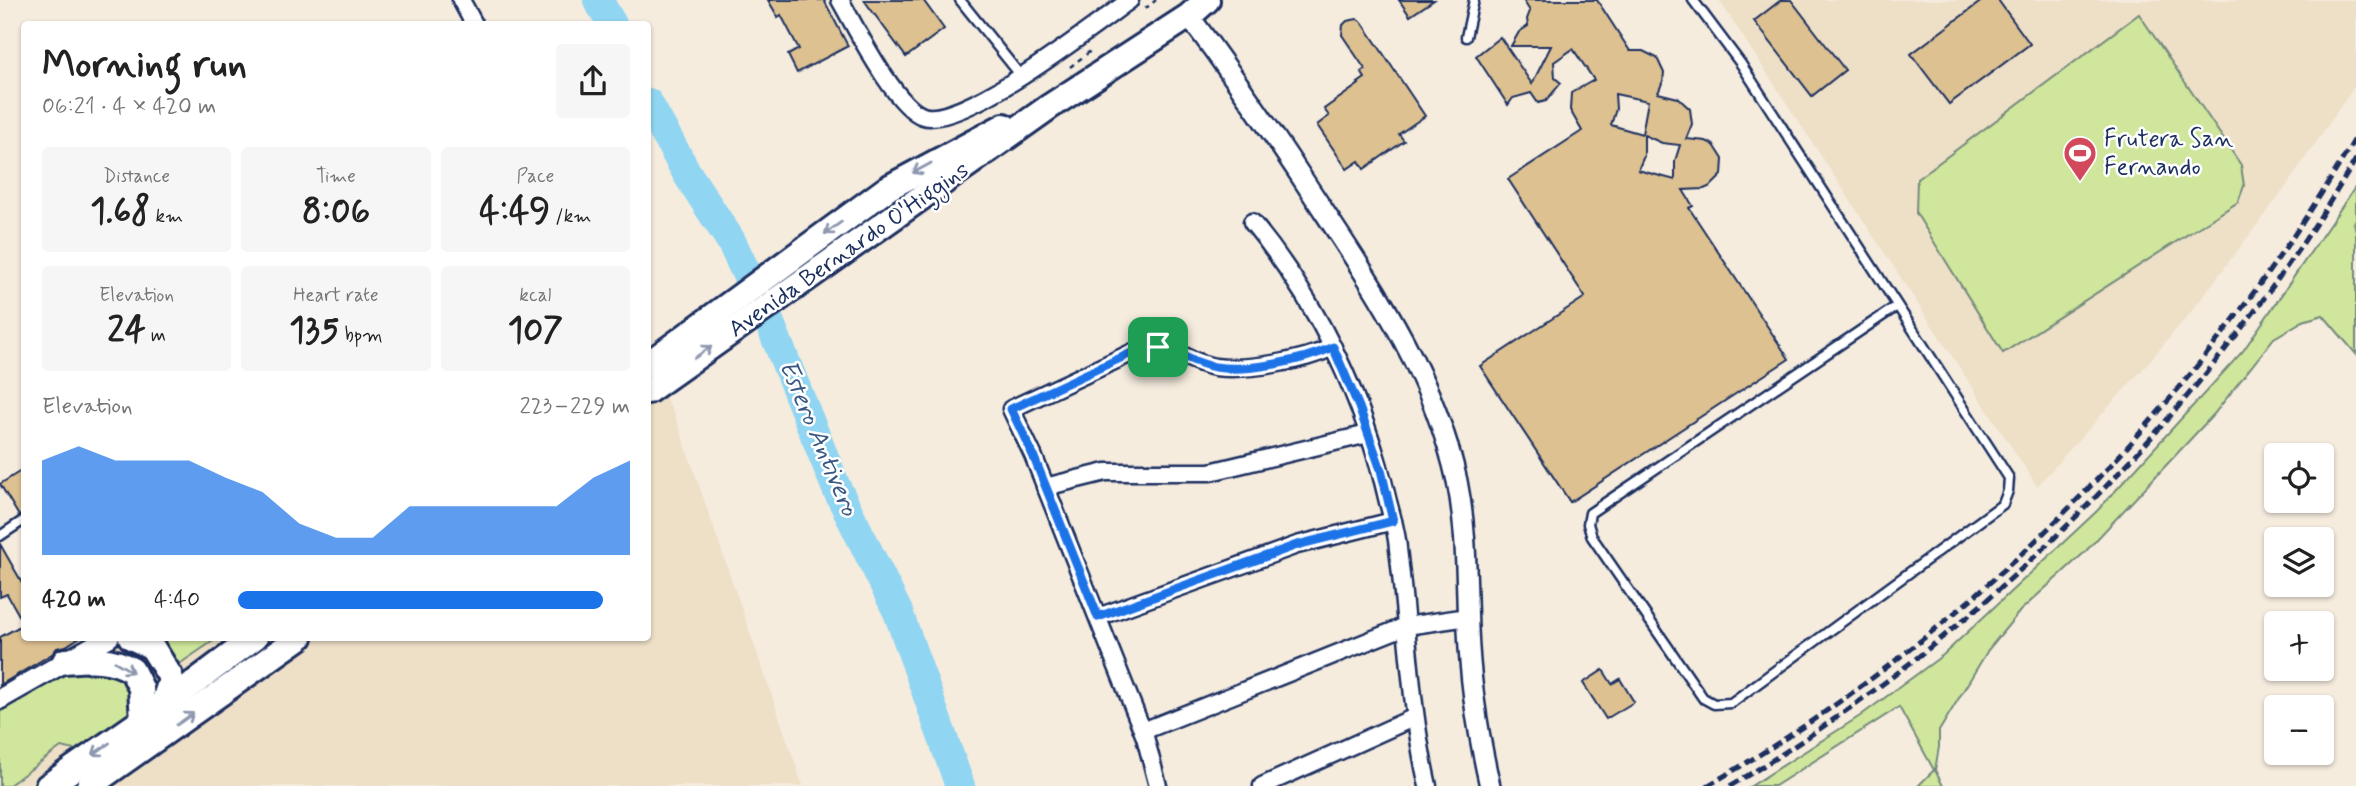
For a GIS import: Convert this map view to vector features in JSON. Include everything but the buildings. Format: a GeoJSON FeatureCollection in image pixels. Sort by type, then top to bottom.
{"type":"FeatureCollection","features":[{"type":"Feature","properties":{"kind":"main road","name":"Avenida Bernardo O'Higgins"},"geometry":{"type":"LineString","coordinates":[[651,389],[1049,107],[1198,8]]}},
{"type":"Feature","properties":{"kind":"main road","name":"Avenida Bernardo O'Higgins"},"geometry":{"type":"LineString","coordinates":[[651,362],[888,188],[995,130],[1049,107]]}},
{"type":"Feature","properties":{"kind":"main road"},"geometry":{"type":"LineString","coordinates":[[137,753],[163,706],[171,680],[152,647],[139,641]]}},
{"type":"Feature","properties":{"kind":"main road"},"geometry":{"type":"LineString","coordinates":[[48,786],[163,706],[250,641]]}},
{"type":"Feature","properties":{"kind":"main road"},"geometry":{"type":"LineString","coordinates":[[89,786],[294,641]]}},
{"type":"Feature","properties":{"kind":"main road"},"geometry":{"type":"LineString","coordinates":[[65,661],[102,659],[115,661],[132,670],[141,688],[143,720]]}},
{"type":"Feature","properties":{"kind":"street"},"geometry":{"type":"LineString","coordinates":[[461,0],[472,21]]}},
{"type":"Feature","properties":{"kind":"street"},"geometry":{"type":"LineString","coordinates":[[840,0],[877,65],[908,107],[923,116],[941,118],[969,106],[1021,76],[1130,0]]}},
{"type":"Feature","properties":{"kind":"street"},"geometry":{"type":"LineString","coordinates":[[1198,8],[1269,128],[1367,277],[1413,356],[1438,416],[1457,480],[1466,540],[1468,617],[1477,722],[1490,786]]}},
{"type":"Feature","properties":{"kind":"street"},"geometry":{"type":"LineString","coordinates":[[1252,222],[1292,274],[1333,347],[1359,407],[1381,470],[1398,545],[1415,717],[1428,786]]}},
{"type":"Feature","properties":{"kind":"street"},"geometry":{"type":"LineString","coordinates":[[1158,786],[1143,731],[1011,409],[1142,348],[1174,350],[1214,367],[1242,367],[1280,363],[1316,355],[1333,347]]}},
{"type":"Feature","properties":{"kind":"street"},"geometry":{"type":"LineString","coordinates":[[1045,487],[1106,471],[1210,472],[1368,434]]}},
{"type":"Feature","properties":{"kind":"street"},"geometry":{"type":"LineString","coordinates":[[1098,617],[1297,545],[1393,521]]}},
{"type":"Feature","properties":{"kind":"street"},"geometry":{"type":"LineString","coordinates":[[1143,731],[1406,626],[1468,617]]}},
{"type":"Feature","properties":{"kind":"street"},"geometry":{"type":"LineString","coordinates":[[0,699],[102,641]]}},
{"type":"Feature","properties":{"kind":"street"},"geometry":{"type":"LineString","coordinates":[[1262,786],[1415,717]]}},
{"type":"Feature","properties":{"kind":"lane"},"geometry":{"type":"LineString","coordinates":[[960,0],[1021,76]]}},
{"type":"Feature","properties":{"kind":"lane"},"geometry":{"type":"LineString","coordinates":[[1466,37],[1474,0]]}},
{"type":"Feature","properties":{"kind":"lane"},"geometry":{"type":"LineString","coordinates":[[1693,0],[1741,64],[2009,478],[2003,504],[1731,703],[1714,704],[1703,698],[1592,537],[1588,524],[1590,513],[1897,306]]}},
{"type":"Feature","properties":{"kind":"lane"},"geometry":{"type":"LineString","coordinates":[[0,536],[21,522]]}},
{"type":"Feature","properties":{"kind":"shaded area"},"geometry":{"type":"Polygon","coordinates":[[[1719,0],[2356,0],[2356,84],[2285,188],[2191,312],[2037,486],[1719,0]]]}},
{"type":"Feature","properties":{"kind":"shaded area"},"geometry":{"type":"Polygon","coordinates":[[[651,371],[674,413],[803,786],[0,786],[0,703],[105,641],[651,641],[651,371]]]}},
{"type":"Feature","properties":{"kind":"green space","name":"Frutera San Fernando"},"geometry":{"type":"Polygon","coordinates":[[[2139,14],[2241,165],[2244,186],[2238,202],[2003,353],[1916,213],[1917,179],[2139,14]]]}},
{"type":"Feature","properties":{"kind":"green space"},"geometry":{"type":"Polygon","coordinates":[[[2356,186],[2356,354],[2323,315],[2303,321],[2274,338],[2214,414],[2085,552],[2020,611],[1988,650],[1939,731],[1935,770],[1943,786],[1918,786],[1934,770],[1899,707],[1775,786],[1751,786],[1860,716],[1943,655],[2097,511],[2243,351],[2356,186]]]}},
{"type":"Feature","properties":{"kind":"green space"},"geometry":{"type":"Polygon","coordinates":[[[148,641],[213,641],[172,669],[148,641]]]}},
{"type":"Feature","properties":{"kind":"green space"},"geometry":{"type":"Polygon","coordinates":[[[73,668],[124,671],[135,704],[123,724],[79,751],[61,747],[8,786],[0,786],[0,712],[73,668]]]}},
{"type":"Feature","properties":{"kind":"waterway","name":"Estero Antivero"},"geometry":{"type":"LineString","coordinates":[[598,0],[610,21]]}},
{"type":"Feature","properties":{"kind":"waterway","name":"Estero Antivero"},"geometry":{"type":"LineString","coordinates":[[651,108],[688,175],[731,241],[769,321],[836,487],[898,612],[960,786]]}},
{"type":"Feature","properties":{"kind":"railway"},"geometry":{"type":"LineString","coordinates":[[1707,786],[1805,725],[1900,657],[1989,583],[2074,504],[2153,418],[2226,329],[2294,235],[2356,137]]}},
{"type":"Feature","properties":{"kind":"railway"},"geometry":{"type":"LineString","coordinates":[[1730,786],[1823,727],[1913,661],[2000,589],[2082,511],[2159,429],[2231,342],[2297,252],[2356,159]]}},
{"type":"Feature","properties":{"kind":"place","name":"Frutera San Fernando"},"geometry":{"type":"Point","coordinates":[2080,183]}},
{"type":"Feature","properties":{"kind":"route"},"geometry":{"type":"LineString","coordinates":[[1158,347],[1174,350],[1214,367],[1242,367],[1280,363],[1316,355],[1333,347],[1359,407],[1381,470],[1393,521],[1297,545],[1098,617],[1033,455],[1011,409],[1142,348],[1158,347]]}}]}
